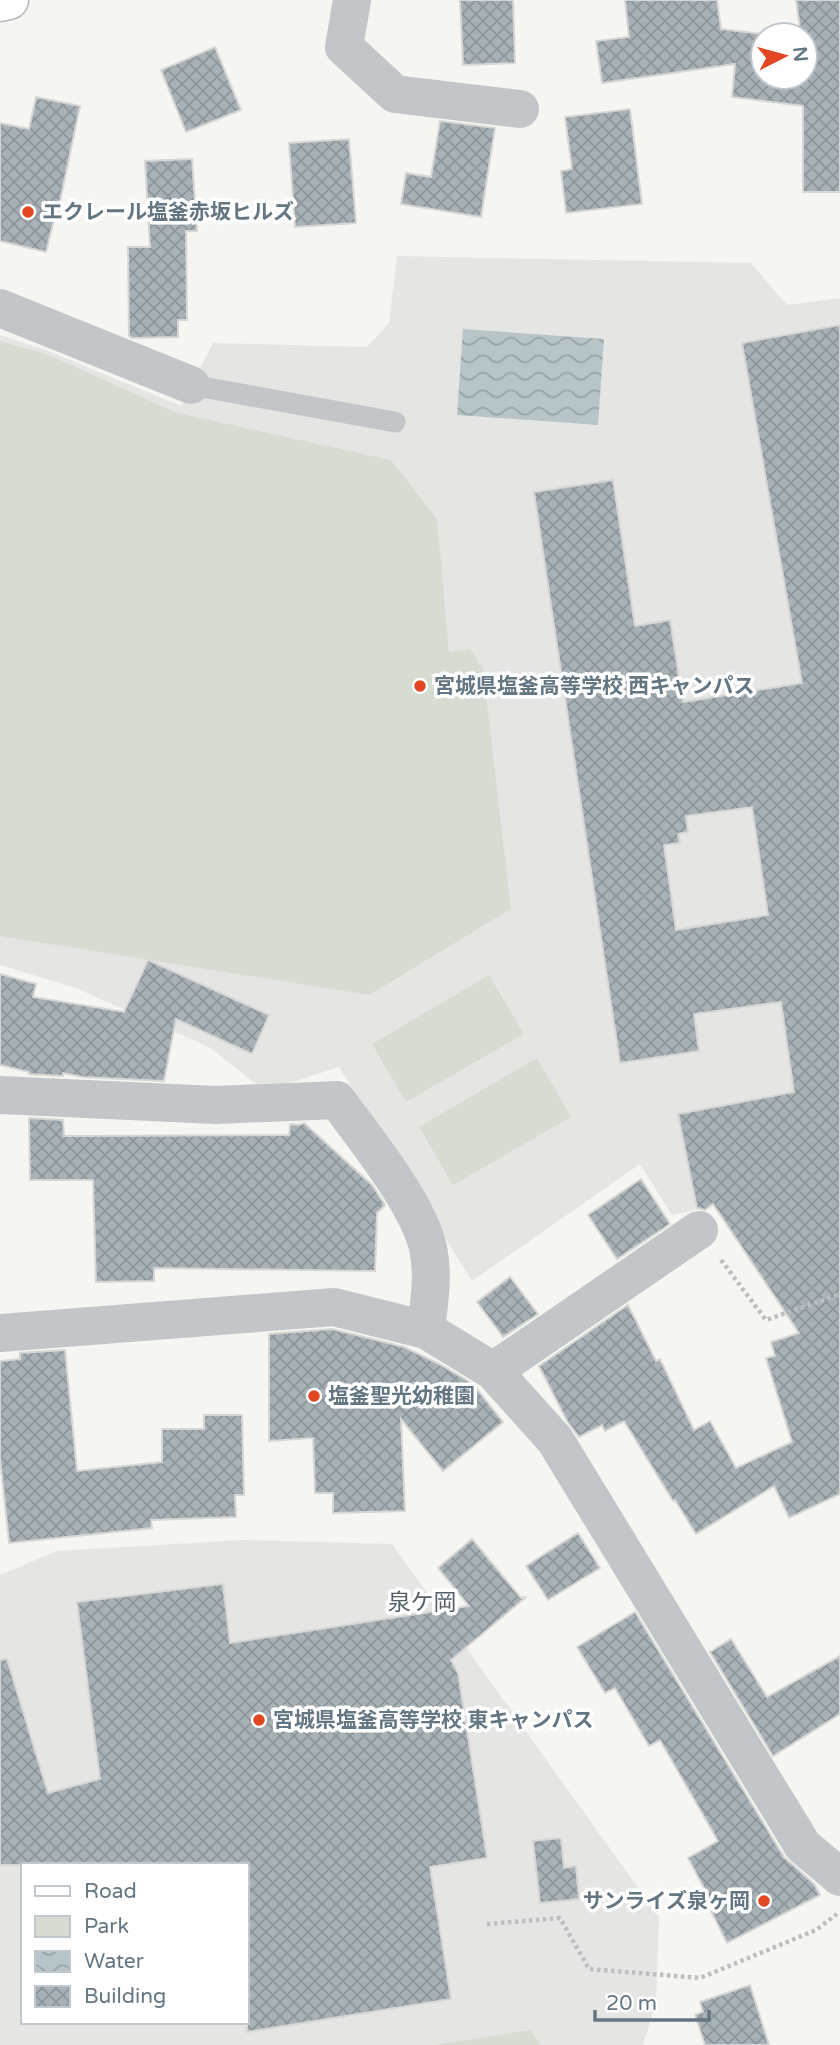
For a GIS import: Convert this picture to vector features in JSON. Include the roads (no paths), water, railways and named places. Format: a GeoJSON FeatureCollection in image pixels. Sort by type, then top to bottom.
{"type":"FeatureCollection","features":[{"type":"Feature","properties":{"kind":"main road"},"geometry":{"type":"LineString","coordinates":[[0,2],[9,0]]}},
{"type":"Feature","properties":{"kind":"street"},"geometry":{"type":"LineString","coordinates":[[352,0],[344,47],[395,94],[520,109]]}},
{"type":"Feature","properties":{"kind":"street"},"geometry":{"type":"LineString","coordinates":[[0,308],[191,385]]}},
{"type":"Feature","properties":{"kind":"street"},"geometry":{"type":"LineString","coordinates":[[0,1096],[216,1105],[337,1100],[389,1172],[417,1219],[428,1248],[430,1270],[426,1330]]}},
{"type":"Feature","properties":{"kind":"street"},"geometry":{"type":"LineString","coordinates":[[493,1371],[699,1230]]}},
{"type":"Feature","properties":{"kind":"street"},"geometry":{"type":"LineString","coordinates":[[0,1333],[334,1307],[426,1330],[493,1371],[555,1440],[803,1846],[840,1877]]}},
{"type":"Feature","properties":{"kind":"lane"},"geometry":{"type":"LineString","coordinates":[[191,385],[395,422]]}},
{"type":"Feature","properties":{"kind":"water"},"geometry":{"type":"Polygon","coordinates":[[[463,329],[604,339],[598,425],[457,415],[463,329]]]}},
{"type":"Feature","properties":{"kind":"place","name":"エクレール塩釜赤坂ヒルズ"},"geometry":{"type":"Point","coordinates":[28,212]}},
{"type":"Feature","properties":{"kind":"place","name":"宮城県塩釜高等学校 西キャンパス"},"geometry":{"type":"Point","coordinates":[420,686]}},
{"type":"Feature","properties":{"kind":"place","name":"塩釜聖光幼稚園"},"geometry":{"type":"Point","coordinates":[314,1396]}},
{"type":"Feature","properties":{"kind":"place","name":"宮城県塩釜高等学校 東キャンパス"},"geometry":{"type":"Point","coordinates":[259,1720]}},
{"type":"Feature","properties":{"kind":"place","name":"サンライズ泉ヶ岡"},"geometry":{"type":"Point","coordinates":[764,1901]}},
{"type":"Feature","properties":{"kind":"district","name":"泉ケ岡"},"geometry":{"type":"Point","coordinates":[422,1602]}}]}
